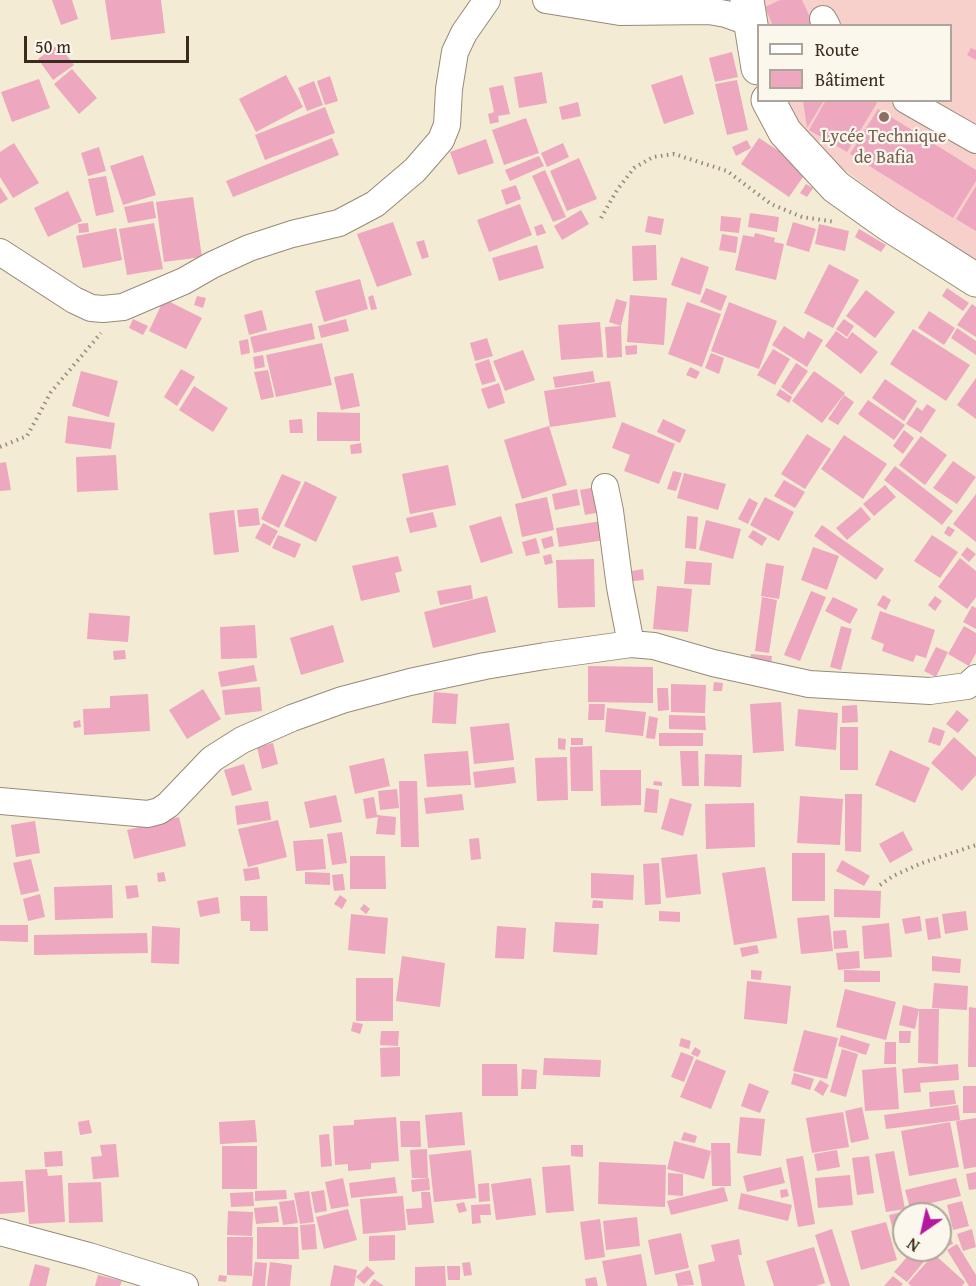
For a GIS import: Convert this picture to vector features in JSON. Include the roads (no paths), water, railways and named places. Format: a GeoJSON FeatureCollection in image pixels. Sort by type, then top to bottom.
{"type":"FeatureCollection","features":[{"type":"Feature","properties":{"kind":"street"},"geometry":{"type":"LineString","coordinates":[[0,252],[74,300],[91,308],[103,309],[123,307],[184,281],[249,248],[292,234],[339,223],[375,204],[395,188],[429,156],[441,140],[447,125],[449,89],[455,52],[464,33],[487,0]]}},
{"type":"Feature","properties":{"kind":"street"},"geometry":{"type":"LineString","coordinates":[[546,0],[620,12],[709,11],[726,14],[749,12],[757,57]]}},
{"type":"Feature","properties":{"kind":"street"},"geometry":{"type":"LineString","coordinates":[[769,102],[785,132],[836,187],[888,224],[976,280]]}},
{"type":"Feature","properties":{"kind":"street"},"geometry":{"type":"LineString","coordinates":[[910,102],[976,140]]}},
{"type":"Feature","properties":{"kind":"street"},"geometry":{"type":"LineString","coordinates":[[605,487],[631,644]]}},
{"type":"Feature","properties":{"kind":"street"},"geometry":{"type":"LineString","coordinates":[[0,801],[148,814],[168,805],[212,759],[242,740],[292,718],[342,700],[485,666],[631,644],[654,646],[713,663],[810,684],[930,691],[973,686]]}},
{"type":"Feature","properties":{"kind":"street"},"geometry":{"type":"LineString","coordinates":[[0,1232],[89,1256],[185,1286]]}},
{"type":"Feature","properties":{"kind":"place","name":"Lycée Technique de Bafia"},"geometry":{"type":"Point","coordinates":[884,117]}}]}
